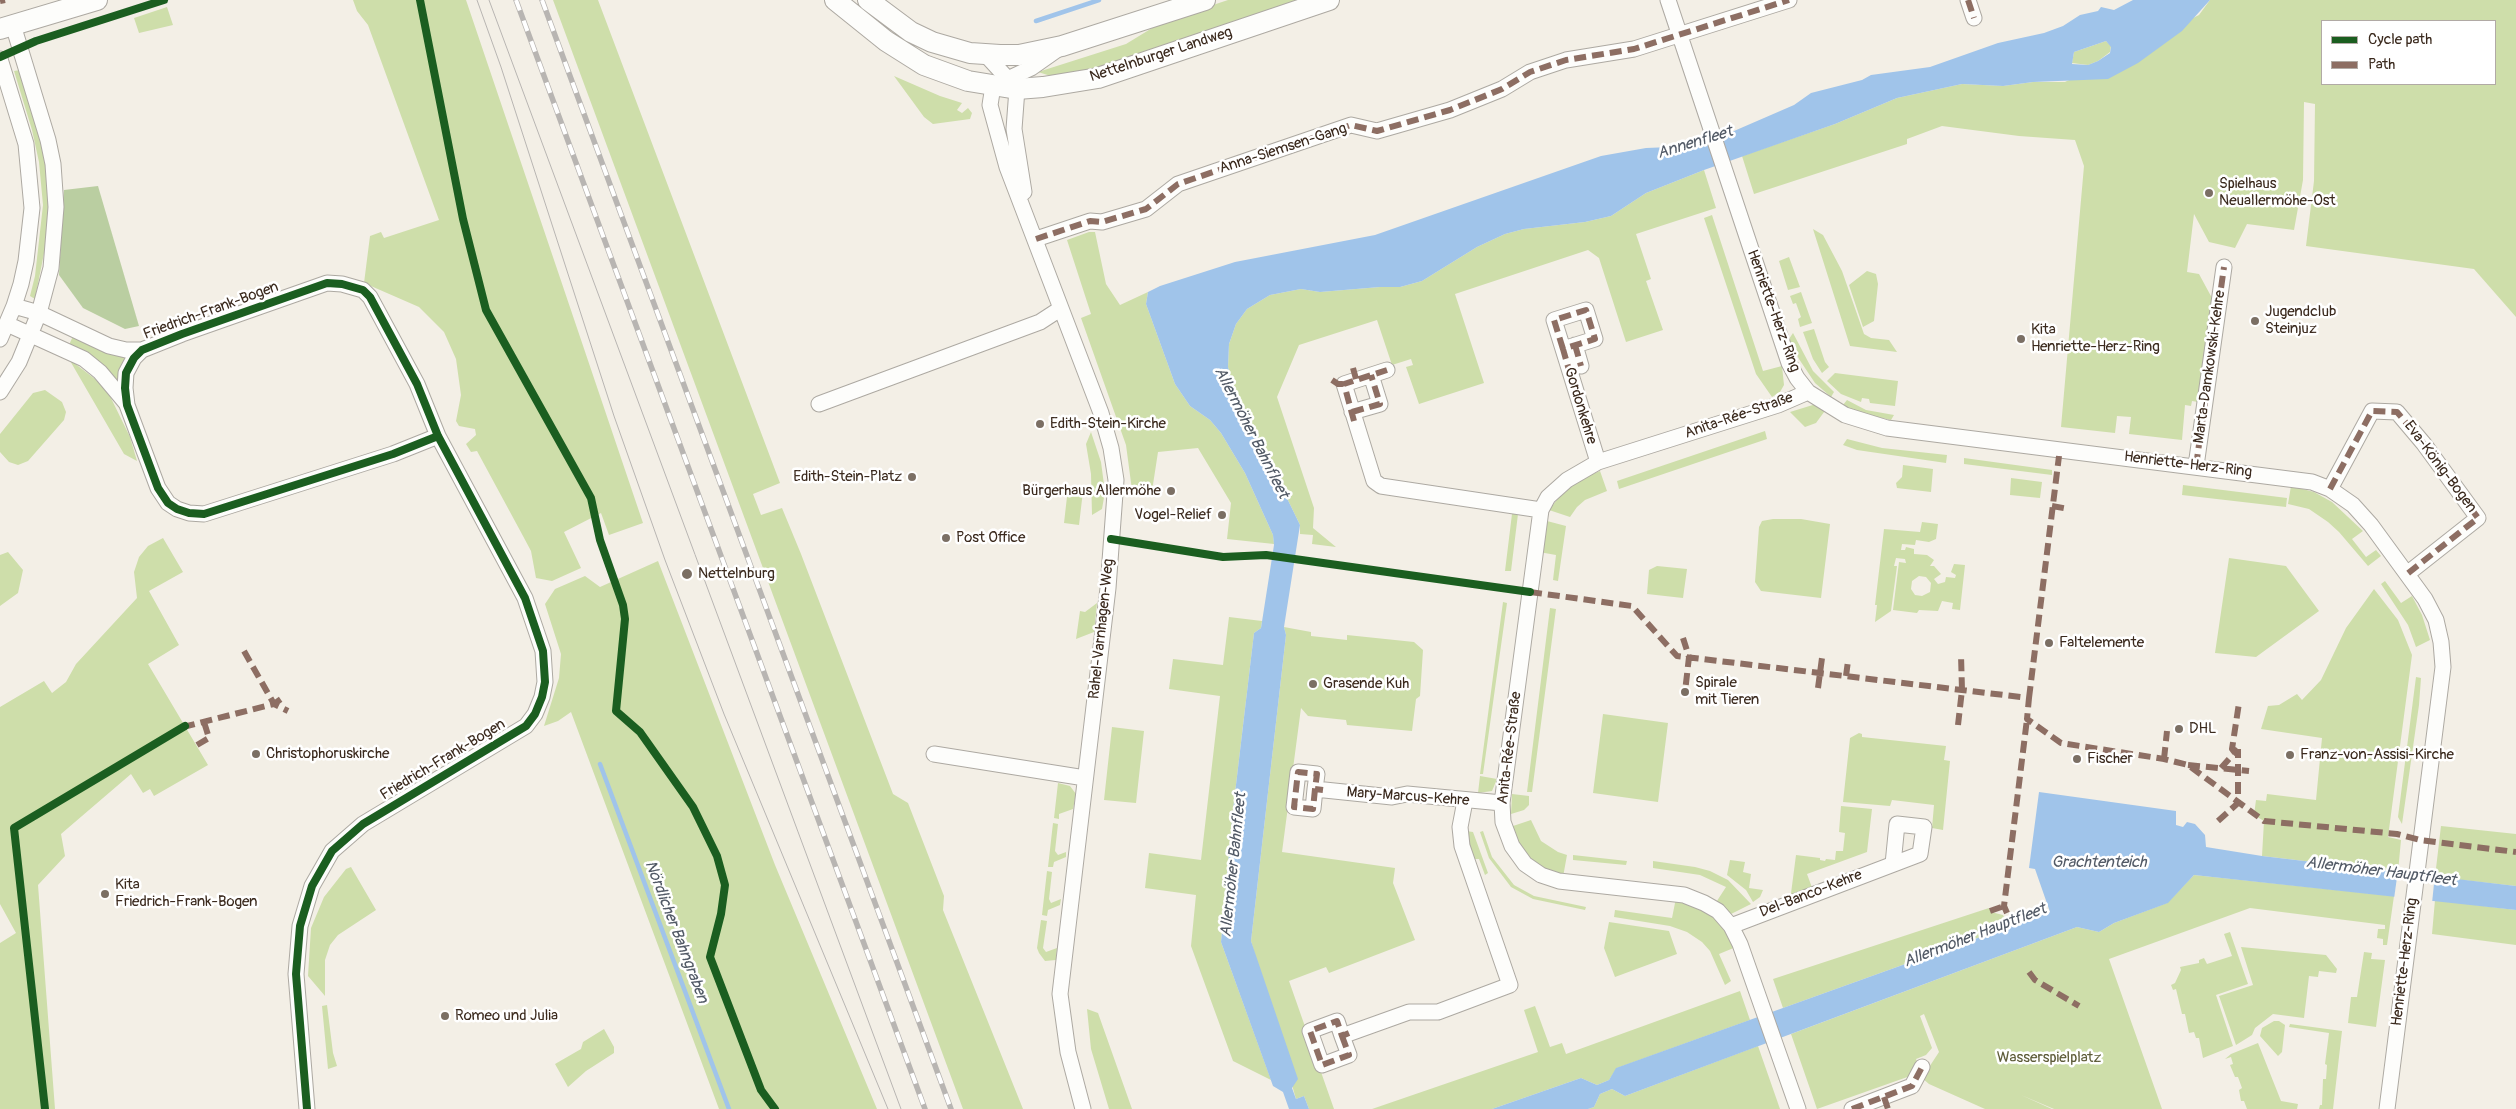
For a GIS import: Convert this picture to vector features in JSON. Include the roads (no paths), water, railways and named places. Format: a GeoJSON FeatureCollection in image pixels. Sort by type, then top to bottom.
{"type":"FeatureCollection","features":[{"type":"Feature","properties":{"kind":"main road"},"geometry":{"type":"LineString","coordinates":[[6,27],[97,0]]}},
{"type":"Feature","properties":{"kind":"main road","name":"Nettelnburger Landweg"},"geometry":{"type":"LineString","coordinates":[[835,0],[886,41],[924,66],[968,81],[1042,87],[1098,78],[1329,0]]}},
{"type":"Feature","properties":{"kind":"main road"},"geometry":{"type":"LineString","coordinates":[[868,0],[911,32],[932,42],[952,49],[985,54],[1019,55],[1062,46],[1205,0]]}},
{"type":"Feature","properties":{"kind":"street","name":"Henriette-Herz-Ring"},"geometry":{"type":"LineString","coordinates":[[1668,0],[1789,363],[1796,378],[1808,392],[1845,415],[1879,426],[2312,482],[2330,489],[2353,505],[2371,525],[2426,599],[2436,620],[2441,642],[2443,667],[2441,700],[2418,851],[2387,1109]]}},
{"type":"Feature","properties":{"kind":"street","name":"Anna-Siemsen-Gang"},"geometry":{"type":"LineString","coordinates":[[1036,239],[1090,221],[1102,222],[1146,209],[1178,184],[1352,125],[1376,130],[1395,126],[1450,110],[1502,88],[1539,69],[1566,60],[1634,49],[1789,0]]}},
{"type":"Feature","properties":{"kind":"street"},"geometry":{"type":"LineString","coordinates":[[1968,0],[1974,18]]}},
{"type":"Feature","properties":{"kind":"street"},"geometry":{"type":"LineString","coordinates":[[0,392],[19,362],[39,313],[51,268],[56,207],[53,164],[43,125],[6,27]]}},
{"type":"Feature","properties":{"kind":"street"},"geometry":{"type":"LineString","coordinates":[[985,54],[1006,85],[1062,46]]}},
{"type":"Feature","properties":{"kind":"street"},"geometry":{"type":"LineString","coordinates":[[0,59],[26,144],[32,198],[26,261],[14,306],[0,340]]}},
{"type":"Feature","properties":{"kind":"street","name":"Rahel-Varnhagen-Weg"},"geometry":{"type":"LineString","coordinates":[[1006,85],[1029,221]]}},
{"type":"Feature","properties":{"kind":"street","name":"Rahel-Varnhagen-Weg"},"geometry":{"type":"LineString","coordinates":[[1006,85],[990,105],[992,116],[1007,167],[1101,413],[1112,448],[1116,480],[1108,588],[1060,994],[1068,1052],[1083,1109]]}},
{"type":"Feature","properties":{"kind":"street","name":"Marta-Damkowski-Kehre"},"geometry":{"type":"LineString","coordinates":[[2196,466],[2224,267]]}},
{"type":"Feature","properties":{"kind":"street","name":"Friedrich-Frank-Bogen"},"geometry":{"type":"LineString","coordinates":[[307,1109],[296,974],[300,926],[312,886],[332,851],[363,824],[526,726],[535,714],[545,682],[543,651],[525,598],[438,436],[416,384],[370,297],[363,290],[352,286],[327,283],[142,350],[134,358],[126,373],[127,405],[158,488],[168,503],[177,509],[189,513],[204,514],[393,454],[438,436]]}},
{"type":"Feature","properties":{"kind":"street","name":"Friedrich-Frank-Bogen"},"geometry":{"type":"LineString","coordinates":[[14,306],[39,313],[109,346],[142,350]]}},
{"type":"Feature","properties":{"kind":"street"},"geometry":{"type":"LineString","coordinates":[[819,404],[1033,324],[1060,309]]}},
{"type":"Feature","properties":{"kind":"street","name":"Gordonkehre"},"geometry":{"type":"LineString","coordinates":[[1569,347],[1595,339],[1586,310],[1572,311],[1549,319],[1581,366]]}},
{"type":"Feature","properties":{"kind":"street","name":"Friedrich-Frank-Bogen"},"geometry":{"type":"LineString","coordinates":[[7,324],[84,360],[112,384],[127,405]]}},
{"type":"Feature","properties":{"kind":"street","name":"Gordonkehre"},"geometry":{"type":"LineString","coordinates":[[1569,347],[1598,462]]}},
{"type":"Feature","properties":{"kind":"street"},"geometry":{"type":"LineString","coordinates":[[1387,370],[1371,375],[1346,378],[1352,412],[1374,482],[1381,486],[1541,510]]}},
{"type":"Feature","properties":{"kind":"street"},"geometry":{"type":"LineString","coordinates":[[1352,412],[1372,411],[1380,404],[1371,375]]}},
{"type":"Feature","properties":{"kind":"street","name":"Anita-Rée-Straße"},"geometry":{"type":"LineString","coordinates":[[1798,1109],[1740,944],[1731,926],[1718,911],[1684,895],[1559,881],[1541,875],[1525,864],[1512,846],[1503,822],[1502,803],[1541,510],[1558,486],[1580,471],[1598,462],[1778,405],[1808,392]]}},
{"type":"Feature","properties":{"kind":"street","name":"Eva-König-Bogen"},"geometry":{"type":"LineString","coordinates":[[2330,489],[2372,411],[2398,412],[2478,518],[2407,574]]}},
{"type":"Feature","properties":{"kind":"street"},"geometry":{"type":"LineString","coordinates":[[934,754],[1085,778]]}},
{"type":"Feature","properties":{"kind":"street","name":"Mary-Marcus-Kehre"},"geometry":{"type":"LineString","coordinates":[[1319,778],[1317,811],[1293,809],[1298,769],[1319,778],[1392,798],[1407,794],[1464,801],[1502,803]]}},
{"type":"Feature","properties":{"kind":"street"},"geometry":{"type":"LineString","coordinates":[[1340,1024],[1351,1055],[1321,1068],[1308,1030],[1340,1024],[1409,1012],[1438,1012],[1510,986],[1462,846],[1460,827],[1464,801]]}},
{"type":"Feature","properties":{"kind":"street","name":"Del-Banco-Kehre"},"geometry":{"type":"LineString","coordinates":[[1731,926],[1893,864]]}},
{"type":"Feature","properties":{"kind":"street"},"geometry":{"type":"LineString","coordinates":[[1852,1109],[1886,1103],[1912,1086],[1922,1067]]}},
{"type":"Feature","properties":{"kind":"water","name":"Allermöher Bahnfleet"},"geometry":{"type":"Polygon","coordinates":[[[2133,0],[2210,0],[2182,31],[2138,63],[2108,79],[2033,82],[2003,86],[1962,84],[1897,98],[1835,124],[1704,170],[1646,193],[1611,216],[1585,222],[1524,229],[1505,234],[1477,247],[1422,281],[1400,287],[1320,292],[1301,289],[1270,295],[1247,309],[1236,324],[1229,344],[1228,367],[1234,389],[1300,525],[1284,627],[1286,635],[1251,941],[1298,1079],[1292,1088],[1296,1099],[1304,1096],[1309,1109],[1289,1109],[1283,1092],[1273,1086],[1221,942],[1233,810],[1254,633],[1261,628],[1274,545],[1273,535],[1245,473],[1221,433],[1210,420],[1190,406],[1175,384],[1146,304],[1148,292],[1160,286],[1235,262],[1375,235],[1601,156],[1646,148],[1695,146],[1794,105],[1811,93],[1862,80],[1871,75],[1930,67],[1998,43],[2044,33],[2063,26],[2080,15],[2098,11],[2101,7],[2114,10],[2133,0]],[[2106,41],[2074,52],[2072,64],[2088,65],[2098,61],[2110,53],[2111,47],[2106,41]]]}},
{"type":"Feature","properties":{"kind":"water"},"geometry":{"type":"Polygon","coordinates":[[[2039,792],[2176,811],[2176,825],[2183,827],[2187,822],[2195,824],[2205,835],[2206,847],[2262,856],[2516,886],[2516,910],[2194,875],[2168,903],[2114,923],[2099,932],[2077,927],[1625,1096],[1612,1089],[1600,1094],[1594,1107],[1588,1109],[1492,1109],[1581,1078],[1597,1085],[1609,1080],[1616,1068],[2050,912],[2035,869],[2029,868],[2039,792]]]}},
{"type":"Feature","properties":{"kind":"waterway"},"geometry":{"type":"LineString","coordinates":[[1036,21],[1099,0]]}},
{"type":"Feature","properties":{"kind":"waterway","name":"Nördlicher Bahngraben"},"geometry":{"type":"LineString","coordinates":[[600,764],[729,1109]]}},
{"type":"Feature","properties":{"kind":"tram line"},"geometry":{"type":"LineString","coordinates":[[477,0],[501,67],[614,416],[665,560],[724,714],[888,1109]]}},
{"type":"Feature","properties":{"kind":"tram line"},"geometry":{"type":"LineString","coordinates":[[489,0],[901,1109]]}},
{"type":"Feature","properties":{"kind":"railway"},"geometry":{"type":"LineString","coordinates":[[516,0],[925,1109]]}},
{"type":"Feature","properties":{"kind":"railway"},"geometry":{"type":"LineString","coordinates":[[542,0],[951,1109]]}},
{"type":"Feature","properties":{"kind":"place","name":"Spielhaus Neuallermöhe-Ost"},"geometry":{"type":"Point","coordinates":[2209,193]}},
{"type":"Feature","properties":{"kind":"place","name":"Jugendclub Steinjuz"},"geometry":{"type":"Point","coordinates":[2255,321]}},
{"type":"Feature","properties":{"kind":"place","name":"Kita Henriette-Herz-Ring"},"geometry":{"type":"Point","coordinates":[2021,339]}},
{"type":"Feature","properties":{"kind":"place","name":"Edith-Stein-Kirche"},"geometry":{"type":"Point","coordinates":[1040,424]}},
{"type":"Feature","properties":{"kind":"place","name":"Edith-Stein-Platz"},"geometry":{"type":"Point","coordinates":[912,477]}},
{"type":"Feature","properties":{"kind":"place","name":"Bürgerhaus Allermöhe"},"geometry":{"type":"Point","coordinates":[1171,491]}},
{"type":"Feature","properties":{"kind":"place","name":"Vogel-Relief"},"geometry":{"type":"Point","coordinates":[1222,515]}},
{"type":"Feature","properties":{"kind":"place","name":"Post Office"},"geometry":{"type":"Point","coordinates":[946,538]}},
{"type":"Feature","properties":{"kind":"place","name":"Nettelnburg"},"geometry":{"type":"Point","coordinates":[687,574]}},
{"type":"Feature","properties":{"kind":"place","name":"Faltelemente"},"geometry":{"type":"Point","coordinates":[2049,643]}},
{"type":"Feature","properties":{"kind":"place","name":"Grasende Kuh"},"geometry":{"type":"Point","coordinates":[1313,684]}},
{"type":"Feature","properties":{"kind":"place","name":"Spirale mit Tieren"},"geometry":{"type":"Point","coordinates":[1685,692]}},
{"type":"Feature","properties":{"kind":"place","name":"DHL"},"geometry":{"type":"Point","coordinates":[2179,729]}},
{"type":"Feature","properties":{"kind":"place","name":"Christophoruskirche"},"geometry":{"type":"Point","coordinates":[256,754]}},
{"type":"Feature","properties":{"kind":"place","name":"Franz-von-Assisi-Kirche"},"geometry":{"type":"Point","coordinates":[2290,755]}},
{"type":"Feature","properties":{"kind":"place","name":"Fischer"},"geometry":{"type":"Point","coordinates":[2077,759]}},
{"type":"Feature","properties":{"kind":"place","name":"Kita Friedrich-Frank-Bogen"},"geometry":{"type":"Point","coordinates":[105,894]}},
{"type":"Feature","properties":{"kind":"place","name":"Romeo und Julia"},"geometry":{"type":"Point","coordinates":[445,1016]}},
{"type":"Feature","properties":{"kind":"water label","name":"Annenfleet"},"geometry":{"type":"Point","coordinates":[1695,143]}},
{"type":"Feature","properties":{"kind":"water label","name":"Grachtenteich"},"geometry":{"type":"Point","coordinates":[2099,863]}},
{"type":"Feature","properties":{"kind":"water label","name":"Allermöher Hauptfleet"},"geometry":{"type":"Point","coordinates":[2381,872]}},
{"type":"Feature","properties":{"kind":"water label","name":"Allermöher Hauptfleet"},"geometry":{"type":"Point","coordinates":[1975,936]}},
{"type":"Feature","properties":{"kind":"park label","name":"Wasserspielplatz"},"geometry":{"type":"Point","coordinates":[2049,1058]}}]}
